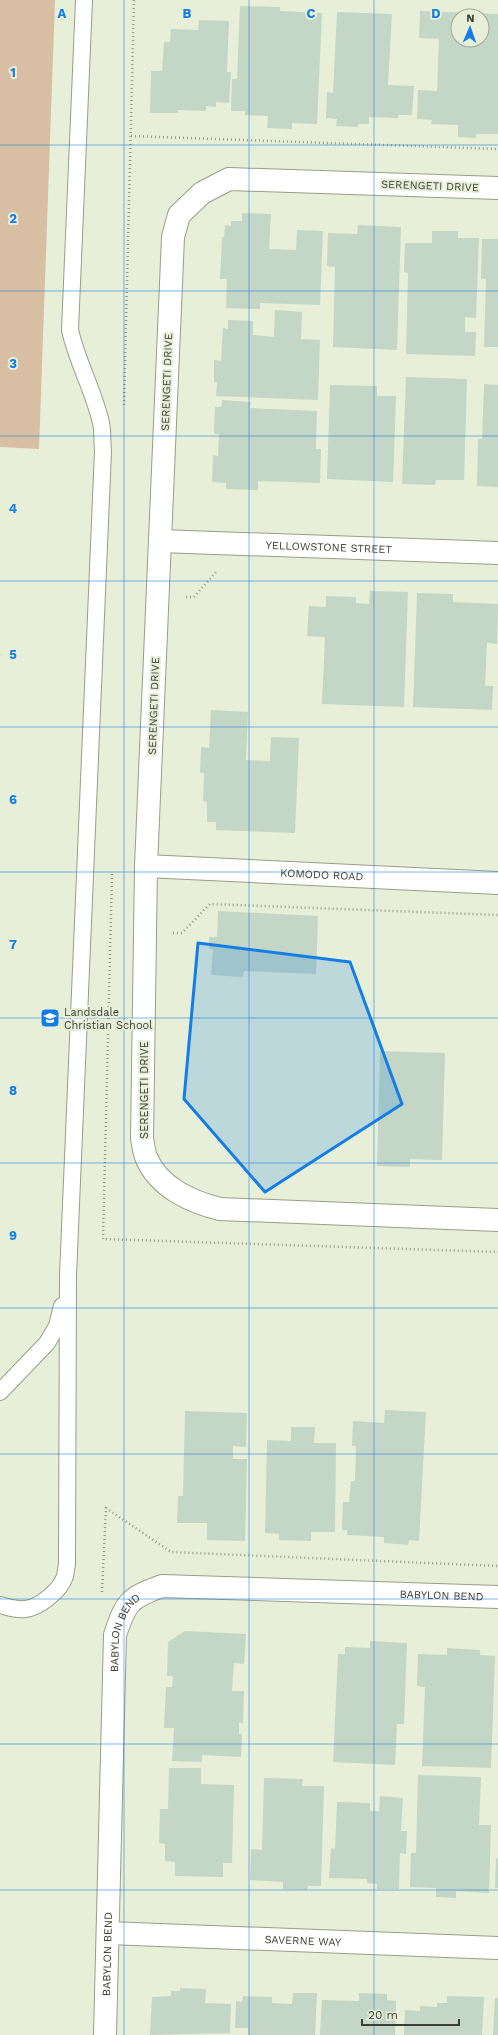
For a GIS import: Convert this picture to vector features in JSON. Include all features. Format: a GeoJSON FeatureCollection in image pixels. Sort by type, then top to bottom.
{"type":"FeatureCollection","features":[{"type":"Feature","properties":{"kind":"street","name":"SERENGETI DRIVE"},"geometry":{"type":"LineString","coordinates":[[498,188],[229,179],[202,193],[179,215],[173,237],[146,866],[142,1138],[146,1157],[155,1172],[169,1186],[184,1197],[220,1209],[498,1220]]}},
{"type":"Feature","properties":{"kind":"street","name":"YELLOWSTONE STREET"},"geometry":{"type":"LineString","coordinates":[[160,541],[498,554]]}},
{"type":"Feature","properties":{"kind":"street","name":"KOMODO ROAD"},"geometry":{"type":"LineString","coordinates":[[146,866],[498,883]]}},
{"type":"Feature","properties":{"kind":"street","name":"BABYLON BEND"},"geometry":{"type":"LineString","coordinates":[[105,2035],[115,1635],[124,1609],[140,1594],[162,1586],[498,1597]]}},
{"type":"Feature","properties":{"kind":"street","name":"SAVERNE WAY"},"geometry":{"type":"LineString","coordinates":[[108,1933],[498,1948]]}},
{"type":"Feature","properties":{"kind":"lane"},"geometry":{"type":"LineString","coordinates":[[0,1605],[14,1609],[26,1609],[38,1606],[58,1588],[65,1577],[67,1556],[68,1275],[103,451],[102,425],[93,396],[74,350],[70,330],[84,0]]}},
{"type":"Feature","properties":{"kind":"lane"},"geometry":{"type":"LineString","coordinates":[[0,1392],[47,1343],[57,1326],[68,1275]]}},
{"type":"Feature","properties":{"kind":"path"},"geometry":{"type":"LineString","coordinates":[[131,136],[498,149]]}},
{"type":"Feature","properties":{"kind":"path"},"geometry":{"type":"LineString","coordinates":[[158,595],[194,597],[220,567]]}},
{"type":"Feature","properties":{"kind":"path"},"geometry":{"type":"LineString","coordinates":[[111,933],[182,933],[210,904],[498,915]]}},
{"type":"Feature","properties":{"kind":"path"},"geometry":{"type":"LineString","coordinates":[[102,1596],[106,1508],[171,1552],[498,1566]]}},
{"type":"Feature","properties":{"kind":"highlighted area"},"geometry":{"type":"Polygon","coordinates":[[[198,943],[350,962],[402,1104],[265,1192],[184,1099],[198,943]]]}},
{"type":"Feature","properties":{"kind":"shaded area"},"geometry":{"type":"Polygon","coordinates":[[[0,0],[55,0],[39,449],[0,447],[0,0]]]}},
{"type":"Feature","properties":{"kind":"building"},"geometry":{"type":"Polygon","coordinates":[[[240,6],[280,7],[280,11],[322,13],[317,124],[292,123],[292,129],[267,128],[268,116],[245,115],[245,111],[231,111],[232,79],[237,79],[240,6]]]}},
{"type":"Feature","properties":{"kind":"building"},"geometry":{"type":"Polygon","coordinates":[[[420,11],[450,12],[450,48],[490,48],[490,14],[498,14],[498,134],[476,134],[476,138],[458,137],[458,125],[431,124],[432,120],[417,119],[418,90],[437,91],[439,39],[419,38],[420,11]]]}},
{"type":"Feature","properties":{"kind":"building"},"geometry":{"type":"Polygon","coordinates":[[[337,12],[392,14],[388,85],[414,86],[412,115],[398,115],[398,118],[369,117],[369,124],[358,124],[358,127],[336,126],[337,119],[326,118],[327,92],[333,93],[337,12]]]}},
{"type":"Feature","properties":{"kind":"building"},"geometry":{"type":"Polygon","coordinates":[[[199,20],[229,21],[227,72],[231,72],[229,103],[216,102],[216,107],[206,106],[206,111],[178,110],[178,113],[150,113],[151,71],[162,71],[164,42],[170,42],[171,29],[198,30],[199,20]]]}},
{"type":"Feature","properties":{"kind":"building"},"geometry":{"type":"Polygon","coordinates":[[[242,213],[271,214],[269,249],[296,250],[297,230],[323,231],[320,305],[260,303],[260,309],[226,308],[227,279],[220,279],[222,237],[224,237],[225,225],[231,226],[231,221],[242,221],[242,213]]]}},
{"type":"Feature","properties":{"kind":"building"},"geometry":{"type":"Polygon","coordinates":[[[358,225],[401,227],[397,350],[333,347],[335,267],[327,266],[328,233],[357,234],[358,225]]]}},
{"type":"Feature","properties":{"kind":"building"},"geometry":{"type":"Polygon","coordinates":[[[432,231],[458,231],[458,238],[479,238],[476,318],[465,317],[465,332],[476,332],[475,356],[406,354],[408,273],[404,272],[405,243],[432,243],[432,231]]]}},
{"type":"Feature","properties":{"kind":"building"},"geometry":{"type":"Polygon","coordinates":[[[482,239],[498,239],[498,347],[484,347],[486,279],[481,279],[482,239]]]}},
{"type":"Feature","properties":{"kind":"building"},"geometry":{"type":"Polygon","coordinates":[[[275,310],[302,312],[301,339],[320,340],[318,400],[216,396],[217,382],[214,382],[214,360],[221,361],[223,328],[228,329],[228,320],[253,321],[253,335],[274,337],[275,310]]]}},
{"type":"Feature","properties":{"kind":"building"},"geometry":{"type":"Polygon","coordinates":[[[406,377],[467,379],[464,480],[436,480],[435,485],[402,484],[406,377]]]}},
{"type":"Feature","properties":{"kind":"building"},"geometry":{"type":"Polygon","coordinates":[[[484,384],[498,385],[498,487],[477,486],[478,439],[482,439],[484,384]]]}},
{"type":"Feature","properties":{"kind":"building"},"geometry":{"type":"Polygon","coordinates":[[[330,385],[377,386],[377,396],[396,396],[393,482],[327,479],[330,385]]]}},
{"type":"Feature","properties":{"kind":"building"},"geometry":{"type":"Polygon","coordinates":[[[222,400],[251,402],[250,408],[317,411],[316,449],[321,449],[320,483],[258,481],[258,490],[226,489],[226,483],[212,482],[213,455],[218,456],[219,434],[214,434],[215,407],[221,407],[222,400]]]}},
{"type":"Feature","properties":{"kind":"building"},"geometry":{"type":"Polygon","coordinates":[[[370,591],[408,592],[404,707],[322,704],[325,637],[307,636],[309,606],[326,607],[326,596],[356,597],[356,603],[369,604],[370,591]]]}},
{"type":"Feature","properties":{"kind":"building"},"geometry":{"type":"Polygon","coordinates":[[[417,593],[453,594],[453,602],[498,604],[497,644],[487,643],[485,686],[493,686],[492,710],[413,707],[417,593]]]}},
{"type":"Feature","properties":{"kind":"building"},"geometry":{"type":"Polygon","coordinates":[[[211,710],[248,712],[246,760],[270,761],[271,737],[299,738],[295,833],[216,830],[216,822],[207,822],[207,802],[203,801],[204,773],[200,773],[201,747],[209,748],[211,710]]]}},
{"type":"Feature","properties":{"kind":"building"},"geometry":{"type":"Polygon","coordinates":[[[218,911],[318,916],[316,974],[244,971],[243,977],[211,975],[213,949],[209,949],[209,937],[217,937],[218,911]]]}},
{"type":"Feature","properties":{"kind":"building"},"geometry":{"type":"Polygon","coordinates":[[[380,1051],[445,1053],[442,1160],[410,1159],[410,1167],[377,1166],[380,1051]]]}},
{"type":"Feature","properties":{"kind":"building"},"geometry":{"type":"Polygon","coordinates":[[[385,1410],[426,1412],[419,1541],[409,1540],[408,1545],[384,1543],[384,1537],[347,1535],[347,1530],[342,1530],[343,1502],[349,1502],[351,1481],[355,1481],[356,1446],[352,1446],[353,1421],[384,1423],[385,1410]]]}},
{"type":"Feature","properties":{"kind":"building"},"geometry":{"type":"Polygon","coordinates":[[[185,1411],[247,1413],[246,1447],[233,1446],[233,1459],[247,1459],[245,1541],[207,1540],[207,1523],[177,1523],[178,1496],[183,1496],[185,1411]]]}},
{"type":"Feature","properties":{"kind":"building"},"geometry":{"type":"Polygon","coordinates":[[[291,1427],[315,1427],[314,1443],[336,1443],[335,1532],[311,1532],[311,1541],[279,1540],[279,1534],[265,1533],[267,1440],[291,1441],[291,1427]]]}},
{"type":"Feature","properties":{"kind":"building"},"geometry":{"type":"Polygon","coordinates":[[[185,1631],[246,1634],[244,1664],[234,1663],[232,1691],[244,1691],[243,1723],[239,1723],[239,1734],[242,1734],[241,1757],[202,1755],[202,1762],[172,1761],[174,1728],[164,1728],[166,1687],[172,1687],[173,1676],[167,1676],[168,1642],[185,1631]]]}},
{"type":"Feature","properties":{"kind":"building"},"geometry":{"type":"Polygon","coordinates":[[[370,1641],[407,1643],[404,1724],[397,1724],[395,1765],[333,1762],[338,1654],[345,1654],[345,1647],[370,1648],[370,1641]]]}},
{"type":"Feature","properties":{"kind":"building"},"geometry":{"type":"Polygon","coordinates":[[[447,1648],[480,1650],[480,1655],[495,1656],[491,1768],[422,1766],[425,1687],[417,1686],[418,1654],[447,1655],[447,1648]]]}},
{"type":"Feature","properties":{"kind":"building"},"geometry":{"type":"Polygon","coordinates":[[[169,1768],[201,1768],[201,1784],[234,1785],[232,1863],[223,1863],[223,1877],[175,1876],[175,1862],[165,1861],[165,1844],[159,1843],[160,1809],[168,1809],[169,1768]]]}},
{"type":"Feature","properties":{"kind":"building"},"geometry":{"type":"Polygon","coordinates":[[[418,1775],[481,1777],[479,1825],[491,1825],[489,1893],[456,1891],[456,1898],[436,1897],[436,1888],[410,1887],[411,1853],[416,1853],[418,1775]]]}},
{"type":"Feature","properties":{"kind":"building"},"geometry":{"type":"Polygon","coordinates":[[[264,1778],[303,1779],[302,1786],[324,1786],[321,1886],[308,1886],[307,1890],[283,1889],[283,1882],[250,1880],[251,1849],[262,1850],[264,1778]]]}},
{"type":"Feature","properties":{"kind":"building"},"geometry":{"type":"Polygon","coordinates":[[[380,1796],[403,1798],[401,1831],[407,1831],[406,1854],[400,1853],[399,1889],[377,1889],[377,1884],[367,1883],[367,1879],[329,1878],[331,1848],[335,1849],[337,1802],[370,1803],[370,1811],[379,1811],[380,1796]]]}},
{"type":"Feature","properties":{"kind":"building"},"geometry":{"type":"Polygon","coordinates":[[[496,1858],[498,1859],[498,1888],[495,1888],[496,1858]]]}},
{"type":"Feature","properties":{"kind":"building"},"geometry":{"type":"Polygon","coordinates":[[[180,1988],[206,1989],[205,2003],[231,2004],[230,2033],[150,2035],[152,1997],[171,1996],[171,1991],[180,1991],[180,1988]]]}},
{"type":"Feature","properties":{"kind":"building"},"geometry":{"type":"Polygon","coordinates":[[[293,1993],[317,1993],[315,2035],[248,2035],[248,2028],[235,2028],[236,2001],[242,2002],[243,1996],[272,1997],[272,2003],[292,2004],[293,1993]]]}},
{"type":"Feature","properties":{"kind":"building"},"geometry":{"type":"Polygon","coordinates":[[[359,1993],[387,1994],[387,2000],[396,2001],[395,2035],[320,2035],[322,2000],[359,2001],[359,1993]]]}},
{"type":"Feature","properties":{"kind":"building"},"geometry":{"type":"Polygon","coordinates":[[[447,1996],[484,1997],[482,2035],[404,2035],[405,2010],[420,2011],[420,2006],[437,2007],[437,2003],[447,2003],[447,1996]]]}},
{"type":"Feature","properties":{"kind":"building"},"geometry":{"type":"Polygon","coordinates":[[[495,1998],[498,1998],[498,2035],[493,2035],[495,1998]]]}},
{"type":"Feature","properties":{"kind":"place","name":"Landsdale Christian School"},"geometry":{"type":"Point","coordinates":[50,1018]}}]}
